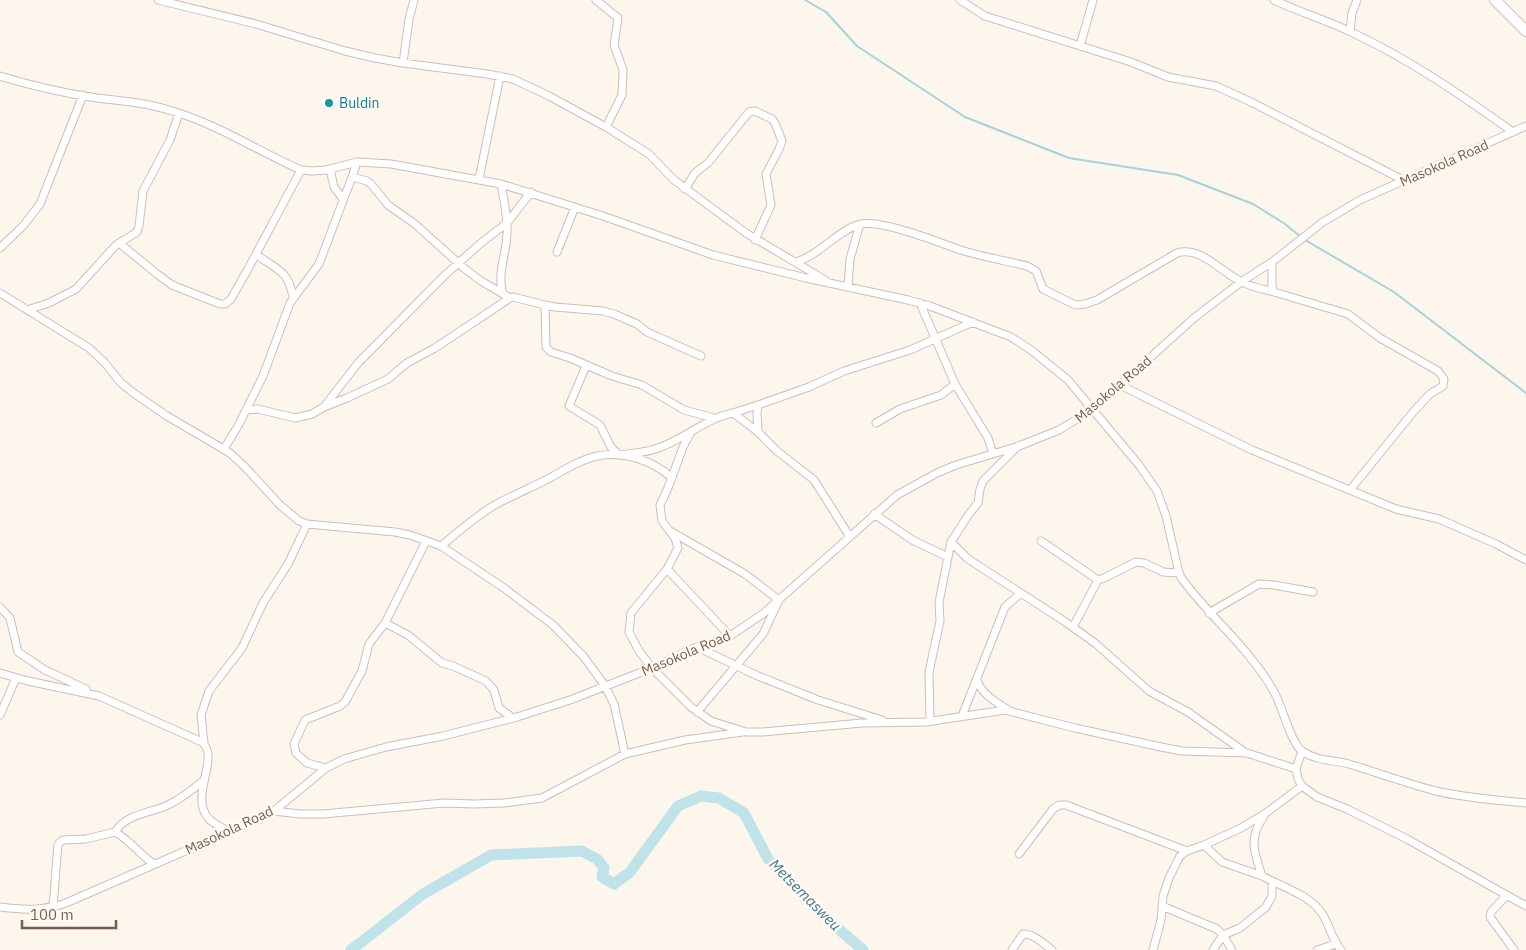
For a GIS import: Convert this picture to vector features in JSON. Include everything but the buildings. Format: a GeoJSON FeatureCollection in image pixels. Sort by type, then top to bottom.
{"type":"FeatureCollection","features":[{"type":"Feature","properties":{"kind":"street"},"geometry":{"type":"LineString","coordinates":[[158,0],[186,4],[344,51],[403,63],[514,79],[537,89],[606,127],[650,154],[684,189],[755,240],[796,262],[829,283]]}},
{"type":"Feature","properties":{"kind":"street"},"geometry":{"type":"LineString","coordinates":[[403,63],[409,19],[414,0]]}},
{"type":"Feature","properties":{"kind":"street"},"geometry":{"type":"LineString","coordinates":[[596,0],[618,18],[614,45],[623,70],[622,94],[606,127]]}},
{"type":"Feature","properties":{"kind":"street"},"geometry":{"type":"LineString","coordinates":[[960,0],[985,16],[1131,62],[1168,78],[1216,86],[1252,102],[1405,181]]}},
{"type":"Feature","properties":{"kind":"street"},"geometry":{"type":"LineString","coordinates":[[1080,46],[1093,0]]}},
{"type":"Feature","properties":{"kind":"street"},"geometry":{"type":"LineString","coordinates":[[1274,0],[1350,31],[1399,56],[1458,93],[1513,132]]}},
{"type":"Feature","properties":{"kind":"street"},"geometry":{"type":"LineString","coordinates":[[1350,31],[1352,13],[1357,0]]}},
{"type":"Feature","properties":{"kind":"street"},"geometry":{"type":"LineString","coordinates":[[1495,0],[1526,31]]}},
{"type":"Feature","properties":{"kind":"street"},"geometry":{"type":"LineString","coordinates":[[0,76],[29,84],[83,95],[130,101],[179,113],[237,138],[301,170],[312,171],[358,162],[391,164],[502,184],[531,192],[714,255],[920,304],[1011,337],[1031,350],[1068,380],[1123,444],[1157,491],[1166,516],[1179,573],[1209,613],[1261,670],[1274,692],[1292,735],[1302,751],[1317,758],[1342,762],[1386,777],[1438,791],[1474,798],[1526,803]]}},
{"type":"Feature","properties":{"kind":"street"},"geometry":{"type":"LineString","coordinates":[[479,179],[500,76]]}},
{"type":"Feature","properties":{"kind":"street"},"geometry":{"type":"LineString","coordinates":[[0,248],[23,226],[40,204],[83,95]]}},
{"type":"Feature","properties":{"kind":"street"},"geometry":{"type":"LineString","coordinates":[[684,189],[695,173],[708,163],[749,112],[755,111],[772,120],[782,141],[766,174],[772,205],[755,240]]}},
{"type":"Feature","properties":{"kind":"street"},"geometry":{"type":"LineString","coordinates":[[27,310],[49,303],[76,289],[119,244],[132,236],[138,229],[143,191],[170,140],[179,113]]}},
{"type":"Feature","properties":{"kind":"street","name":"Masokola Road"},"geometry":{"type":"LineString","coordinates":[[0,907],[22,910],[53,908],[274,811],[326,768],[344,759],[386,747],[443,736],[513,718],[570,700],[652,668],[697,647],[730,636],[751,623],[779,600],[897,495],[937,472],[1018,446],[1059,430],[1092,410],[1194,318],[1241,282],[1272,262],[1309,231],[1360,200],[1526,126]]}},
{"type":"Feature","properties":{"kind":"street"},"geometry":{"type":"LineString","coordinates":[[224,449],[253,397],[270,359],[280,328],[293,298],[319,264],[358,162]]}},
{"type":"Feature","properties":{"kind":"street"},"geometry":{"type":"LineString","coordinates":[[330,168],[334,188],[343,199]]}},
{"type":"Feature","properties":{"kind":"street"},"geometry":{"type":"LineString","coordinates":[[119,244],[172,284],[220,304],[225,304],[231,298],[256,254],[301,170]]}},
{"type":"Feature","properties":{"kind":"street"},"geometry":{"type":"LineString","coordinates":[[352,176],[367,180],[388,205],[414,224],[481,281],[510,298]]}},
{"type":"Feature","properties":{"kind":"street"},"geometry":{"type":"LineString","coordinates":[[502,184],[507,223],[501,266],[500,282],[502,292]]}},
{"type":"Feature","properties":{"kind":"street"},"geometry":{"type":"LineString","coordinates":[[324,407],[358,363],[426,293],[507,223],[531,192]]}},
{"type":"Feature","properties":{"kind":"street"},"geometry":{"type":"LineString","coordinates":[[557,252],[575,207]]}},
{"type":"Feature","properties":{"kind":"street"},"geometry":{"type":"LineString","coordinates":[[796,262],[811,256],[860,224],[878,225],[908,232],[965,251],[1027,266],[1036,271],[1039,285],[1043,289],[1076,304],[1097,300],[1177,253],[1183,252],[1193,253],[1205,258],[1241,282],[1348,314],[1380,338],[1438,371],[1444,379],[1442,386],[1430,394],[1414,411],[1350,490]]}},
{"type":"Feature","properties":{"kind":"street"},"geometry":{"type":"LineString","coordinates":[[848,287],[850,259],[860,224]]}},
{"type":"Feature","properties":{"kind":"street"},"geometry":{"type":"LineString","coordinates":[[256,254],[284,274],[290,284],[293,298]]}},
{"type":"Feature","properties":{"kind":"street"},"geometry":{"type":"LineString","coordinates":[[1272,262],[1272,287],[1274,292]]}},
{"type":"Feature","properties":{"kind":"street"},"geometry":{"type":"LineString","coordinates":[[0,293],[89,348],[105,363],[121,384],[167,416],[224,449],[245,467],[280,505],[299,521],[307,524],[410,535],[441,546],[504,588],[553,625],[584,657],[605,686],[617,712],[626,754]]}},
{"type":"Feature","properties":{"kind":"street"},"geometry":{"type":"LineString","coordinates":[[247,410],[262,410],[295,418],[312,414],[388,379],[407,363],[435,348],[513,297],[555,307],[595,310],[614,314],[631,321],[647,332],[701,356]]}},
{"type":"Feature","properties":{"kind":"street"},"geometry":{"type":"LineString","coordinates":[[920,304],[955,384],[988,438],[993,454]]}},
{"type":"Feature","properties":{"kind":"street"},"geometry":{"type":"LineString","coordinates":[[545,305],[548,350],[612,376],[642,385],[684,410],[714,418]]}},
{"type":"Feature","properties":{"kind":"street"},"geometry":{"type":"LineString","coordinates":[[441,546],[492,507],[572,466],[598,456],[648,452],[660,448],[714,418],[758,405],[809,387],[844,371],[910,350],[973,322]]}},
{"type":"Feature","properties":{"kind":"street"},"geometry":{"type":"LineString","coordinates":[[586,366],[569,406],[600,425],[611,447],[619,455],[652,463],[672,478]]}},
{"type":"Feature","properties":{"kind":"street"},"geometry":{"type":"LineString","coordinates":[[876,423],[900,408],[941,395],[955,384]]}},
{"type":"Feature","properties":{"kind":"street"},"geometry":{"type":"LineString","coordinates":[[1120,385],[1252,450],[1396,510],[1439,519],[1496,544],[1526,560]]}},
{"type":"Feature","properties":{"kind":"street"},"geometry":{"type":"LineString","coordinates":[[253,397],[262,410]]}},
{"type":"Feature","properties":{"kind":"street"},"geometry":{"type":"LineString","coordinates":[[758,405],[758,432]]}},
{"type":"Feature","properties":{"kind":"street"},"geometry":{"type":"LineString","coordinates":[[733,413],[814,480],[850,537]]}},
{"type":"Feature","properties":{"kind":"street"},"geometry":{"type":"LineString","coordinates":[[691,432],[683,447],[659,510],[662,521],[675,538],[678,548],[668,569],[631,614],[629,632],[633,642],[652,668],[697,712],[711,721],[746,732]]}},
{"type":"Feature","properties":{"kind":"street"},"geometry":{"type":"LineString","coordinates":[[930,721],[930,672],[940,621],[939,602],[951,542],[978,503],[983,480],[1018,446]]}},
{"type":"Feature","properties":{"kind":"street"},"geometry":{"type":"LineString","coordinates":[[874,514],[914,541],[948,556]]}},
{"type":"Feature","properties":{"kind":"street"},"geometry":{"type":"LineString","coordinates":[[229,832],[208,818],[202,802],[203,781],[209,754],[204,743],[201,715],[209,691],[242,648],[263,603],[288,564],[307,524]]}},
{"type":"Feature","properties":{"kind":"street"},"geometry":{"type":"LineString","coordinates":[[670,531],[746,574],[779,600],[764,634],[697,712]]}},
{"type":"Feature","properties":{"kind":"street"},"geometry":{"type":"LineString","coordinates":[[326,768],[304,761],[296,753],[294,744],[304,720],[340,706],[345,702],[362,671],[370,644],[385,623],[426,541]]}},
{"type":"Feature","properties":{"kind":"street"},"geometry":{"type":"LineString","coordinates":[[951,542],[968,559],[1099,646],[1149,691],[1188,712],[1247,753]]}},
{"type":"Feature","properties":{"kind":"street"},"geometry":{"type":"LineString","coordinates":[[1041,542],[1098,580]]}},
{"type":"Feature","properties":{"kind":"street"},"geometry":{"type":"LineString","coordinates":[[1073,627],[1098,580],[1136,562],[1163,572],[1179,573]]}},
{"type":"Feature","properties":{"kind":"street"},"geometry":{"type":"LineString","coordinates":[[668,569],[730,636]]}},
{"type":"Feature","properties":{"kind":"street"},"geometry":{"type":"LineString","coordinates":[[1209,613],[1259,584],[1313,592]]}},
{"type":"Feature","properties":{"kind":"street"},"geometry":{"type":"LineString","coordinates":[[962,716],[1005,607],[1021,593]]}},
{"type":"Feature","properties":{"kind":"street"},"geometry":{"type":"LineString","coordinates":[[0,607],[10,618],[18,652],[45,670],[204,743]]}},
{"type":"Feature","properties":{"kind":"street"},"geometry":{"type":"LineString","coordinates":[[385,623],[414,639],[442,664],[453,666],[486,681],[494,690],[498,708],[513,718]]}},
{"type":"Feature","properties":{"kind":"street"},"geometry":{"type":"LineString","coordinates":[[697,647],[818,700],[887,722]]}},
{"type":"Feature","properties":{"kind":"street"},"geometry":{"type":"LineString","coordinates":[[0,673],[96,695]]}},
{"type":"Feature","properties":{"kind":"street"},"geometry":{"type":"LineString","coordinates":[[0,715],[16,678]]}},
{"type":"Feature","properties":{"kind":"street"},"geometry":{"type":"LineString","coordinates":[[977,680],[984,693],[1008,710],[1075,728],[1182,751],[1247,753],[1296,769]]}},
{"type":"Feature","properties":{"kind":"street"},"geometry":{"type":"LineString","coordinates":[[274,811],[323,814],[444,803],[504,803],[542,798],[626,754],[685,740],[746,732],[887,722],[930,721],[1008,710]]}},
{"type":"Feature","properties":{"kind":"street"},"geometry":{"type":"LineString","coordinates":[[1302,751],[1296,769],[1298,779],[1302,786],[1317,797],[1347,809],[1407,839],[1526,906]]}},
{"type":"Feature","properties":{"kind":"street"},"geometry":{"type":"LineString","coordinates":[[53,908],[58,844],[62,840],[86,839],[115,832],[120,825],[131,817],[173,802],[203,781]]}},
{"type":"Feature","properties":{"kind":"street"},"geometry":{"type":"LineString","coordinates":[[1153,950],[1169,878],[1180,856],[1187,851],[1231,833],[1266,813],[1302,786]]}},
{"type":"Feature","properties":{"kind":"street"},"geometry":{"type":"LineString","coordinates":[[1020,854],[1052,809],[1066,805],[1187,851]]}},
{"type":"Feature","properties":{"kind":"street"},"geometry":{"type":"LineString","coordinates":[[1262,876],[1255,855],[1253,838],[1257,826],[1266,813]]}},
{"type":"Feature","properties":{"kind":"street"},"geometry":{"type":"LineString","coordinates":[[115,832],[123,837],[143,857],[154,864]]}},
{"type":"Feature","properties":{"kind":"street"},"geometry":{"type":"LineString","coordinates":[[1204,845],[1222,862],[1262,876],[1301,895],[1314,904],[1323,915],[1338,947],[1317,950]]}},
{"type":"Feature","properties":{"kind":"street"},"geometry":{"type":"LineString","coordinates":[[1213,950],[1223,935],[1240,928],[1266,907],[1272,896],[1272,881]]}},
{"type":"Feature","properties":{"kind":"street"},"geometry":{"type":"LineString","coordinates":[[1506,896],[1491,912],[1490,917],[1514,950]]}},
{"type":"Feature","properties":{"kind":"street"},"geometry":{"type":"LineString","coordinates":[[1162,906],[1217,929],[1232,950]]}},
{"type":"Feature","properties":{"kind":"street"},"geometry":{"type":"LineString","coordinates":[[1012,950],[1020,936],[1026,934],[1039,940],[1052,950]]}},
{"type":"Feature","properties":{"kind":"waterway"},"geometry":{"type":"LineString","coordinates":[[805,0],[826,12],[857,46],[965,117],[1069,158],[1178,175],[1253,204],[1285,224],[1301,237]]}},
{"type":"Feature","properties":{"kind":"waterway"},"geometry":{"type":"LineString","coordinates":[[1305,240],[1394,292],[1526,393]]}},
{"type":"Feature","properties":{"kind":"waterway","name":"Metsemasweu"},"geometry":{"type":"LineString","coordinates":[[351,950],[423,894],[491,855],[582,851],[597,859],[604,868],[602,877],[614,884],[630,872],[678,806],[701,796],[719,798],[744,813],[768,859],[819,912],[863,950]]}},
{"type":"Feature","properties":{"kind":"place","name":"Buldin"},"geometry":{"type":"Point","coordinates":[329,103]}}]}
